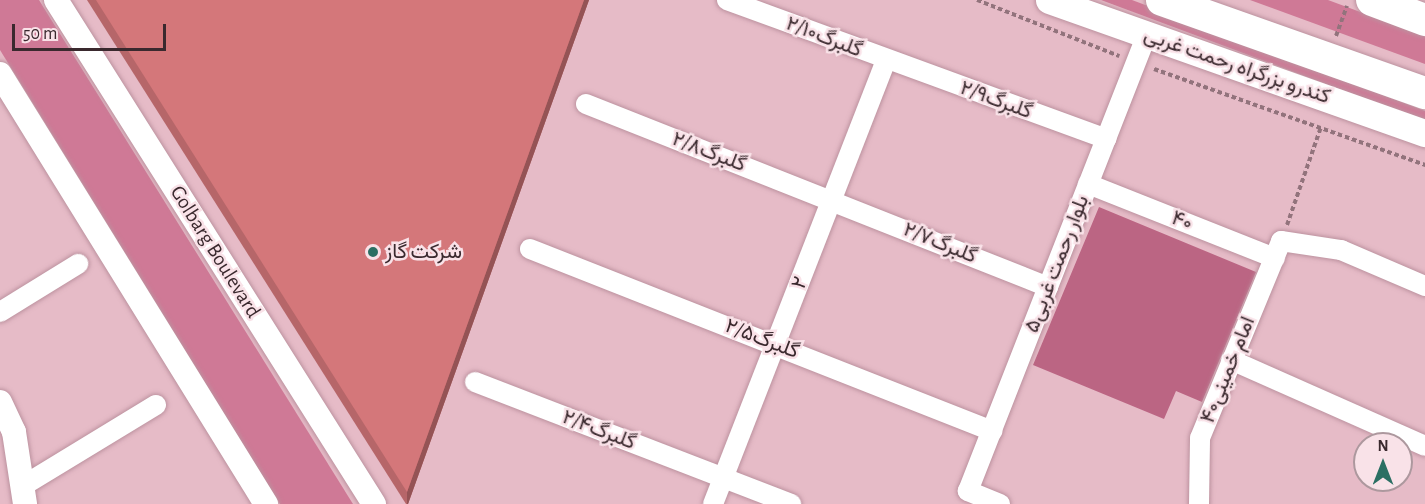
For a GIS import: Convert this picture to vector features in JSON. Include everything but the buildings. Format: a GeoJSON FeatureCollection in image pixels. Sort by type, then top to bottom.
{"type":"FeatureCollection","features":[{"type":"Feature","properties":{"kind":"highway"},"geometry":{"type":"LineString","coordinates":[[1162,0],[1425,93]]}},
{"type":"Feature","properties":{"kind":"highway"},"geometry":{"type":"LineString","coordinates":[[1372,0],[1425,20]]}},
{"type":"Feature","properties":{"kind":"main road","name":"کندرو بزرگراه رحمت غربی"},"geometry":{"type":"LineString","coordinates":[[1049,0],[1146,36],[1425,132]]}},
{"type":"Feature","properties":{"kind":"street","name":"Golbarg Boulevard"},"geometry":{"type":"LineString","coordinates":[[56,0],[374,504]]}},
{"type":"Feature","properties":{"kind":"street","name":"گلبرگ۲/۱۰"},"geometry":{"type":"LineString","coordinates":[[727,0],[886,61]]}},
{"type":"Feature","properties":{"kind":"street","name":"بلوار رحمت غربی۵"},"geometry":{"type":"LineString","coordinates":[[1000,504],[968,491],[1146,36]]}},
{"type":"Feature","properties":{"kind":"street","name":"گلبرگ۲/۹"},"geometry":{"type":"LineString","coordinates":[[886,61],[1106,139]]}},
{"type":"Feature","properties":{"kind":"street","name":"۲"},"geometry":{"type":"LineString","coordinates":[[713,504],[886,61]]}},
{"type":"Feature","properties":{"kind":"street"},"geometry":{"type":"LineString","coordinates":[[0,74],[266,504]]}},
{"type":"Feature","properties":{"kind":"street","name":"گلبرگ۲/۸"},"geometry":{"type":"LineString","coordinates":[[586,104],[832,200]]}},
{"type":"Feature","properties":{"kind":"street","name":"۴۰"},"geometry":{"type":"LineString","coordinates":[[1088,184],[1278,249],[1341,250],[1425,286]]}},
{"type":"Feature","properties":{"kind":"street","name":"گلبرگ۲/۷"},"geometry":{"type":"LineString","coordinates":[[832,200],[1048,287]]}},
{"type":"Feature","properties":{"kind":"street","name":"گلبرگ۲/۵"},"geometry":{"type":"LineString","coordinates":[[530,249],[993,431]]}},
{"type":"Feature","properties":{"kind":"street","name":"امام خمینی۴۰"},"geometry":{"type":"LineString","coordinates":[[1199,504],[1200,438],[1278,249]]}},
{"type":"Feature","properties":{"kind":"street"},"geometry":{"type":"LineString","coordinates":[[0,312],[78,264]]}},
{"type":"Feature","properties":{"kind":"street"},"geometry":{"type":"LineString","coordinates":[[1231,360],[1425,446]]}},
{"type":"Feature","properties":{"kind":"street","name":"گلبرگ۲/۴"},"geometry":{"type":"LineString","coordinates":[[475,382],[791,504]]}},
{"type":"Feature","properties":{"kind":"street"},"geometry":{"type":"LineString","coordinates":[[0,402],[14,432],[23,495],[156,405]]}},
{"type":"Feature","properties":{"kind":"path"},"geometry":{"type":"LineString","coordinates":[[977,0],[1136,62],[1425,165]]}},
{"type":"Feature","properties":{"kind":"path"},"geometry":{"type":"LineString","coordinates":[[1278,249],[1331,98]]}},
{"type":"Feature","properties":{"kind":"shaded area"},"geometry":{"type":"Polygon","coordinates":[[[0,0],[39,0],[353,504],[280,504],[0,50],[0,0]]]}},
{"type":"Feature","properties":{"kind":"shaded area"},"geometry":{"type":"Polygon","coordinates":[[[1101,0],[1132,0],[1425,111],[1425,121],[1101,0]]]}},
{"type":"Feature","properties":{"kind":"shaded area"},"geometry":{"type":"Polygon","coordinates":[[[1250,0],[1328,0],[1425,36],[1425,64],[1250,0]]]}},
{"type":"Feature","properties":{"kind":"shaded area"},"geometry":{"type":"Polygon","coordinates":[[[1099,207],[1256,272],[1202,402],[1176,391],[1164,419],[1033,365],[1099,207]]]}},
{"type":"Feature","properties":{"kind":"place","name":"شرکت گاز"},"geometry":{"type":"Point","coordinates":[373,252]}}]}
